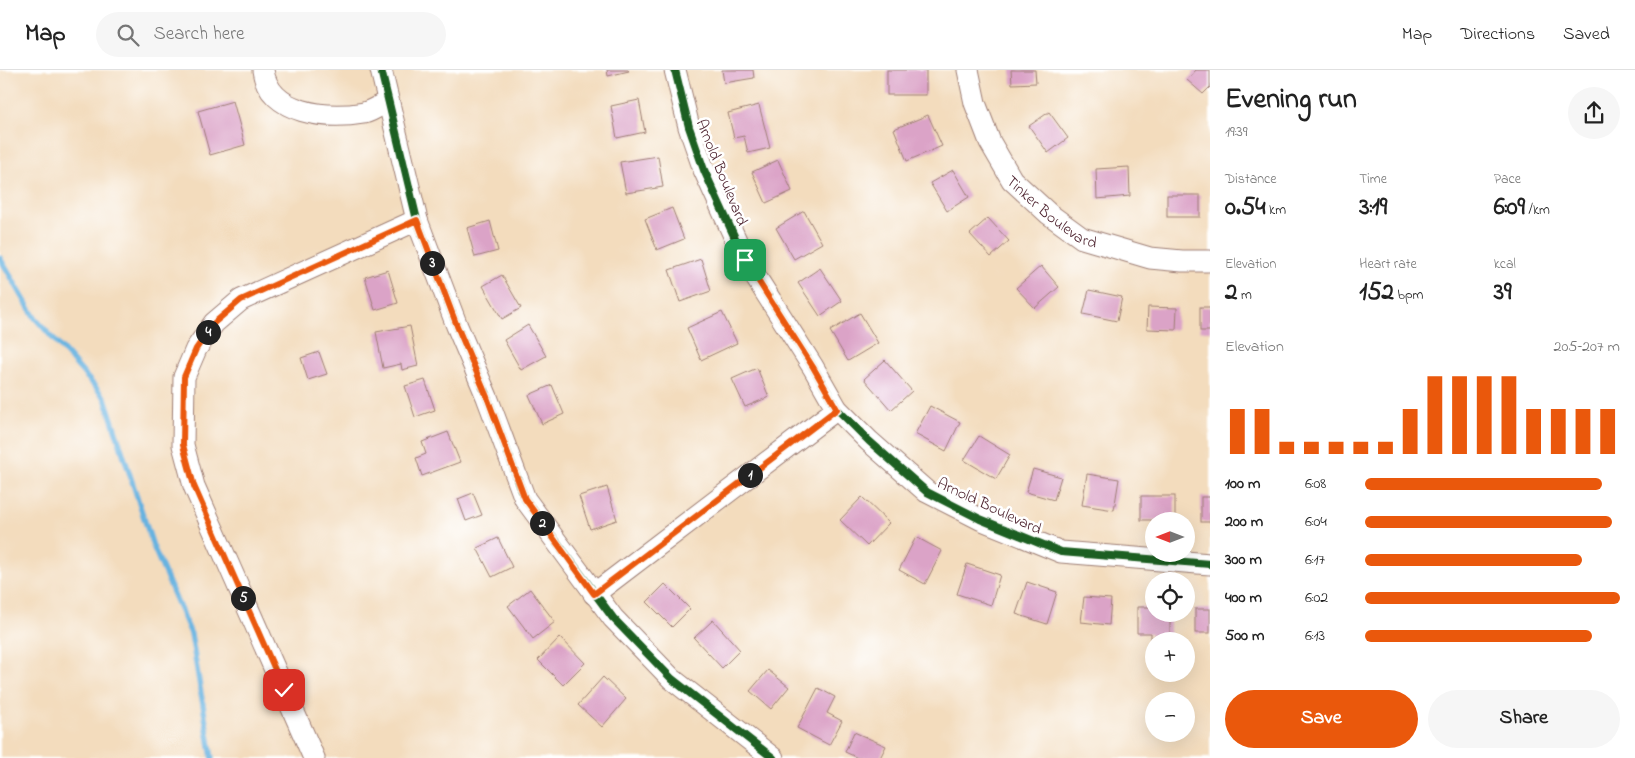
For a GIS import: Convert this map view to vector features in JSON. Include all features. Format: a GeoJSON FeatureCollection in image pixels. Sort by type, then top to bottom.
{"type":"FeatureCollection","features":[{"type":"Feature","properties":{"kind":"street"},"geometry":{"type":"LineString","coordinates":[[263,70],[273,93],[288,106],[304,112],[330,115],[366,113],[388,101]]}},
{"type":"Feature","properties":{"kind":"street"},"geometry":{"type":"LineString","coordinates":[[381,70],[417,220],[525,499],[613,618],[672,679],[773,758]]}},
{"type":"Feature","properties":{"kind":"street","name":"Arnold Boulevard"},"geometry":{"type":"LineString","coordinates":[[675,70],[689,126],[704,170],[745,260],[813,367],[837,409],[869,441],[927,492],[980,519],[1060,552],[1210,564]]}},
{"type":"Feature","properties":{"kind":"street","name":"Tinker Boulevard"},"geometry":{"type":"LineString","coordinates":[[968,70],[975,103],[990,142],[1012,180],[1049,214],[1082,238],[1150,258],[1182,261],[1210,260]]}},
{"type":"Feature","properties":{"kind":"street"},"geometry":{"type":"LineString","coordinates":[[314,758],[194,486],[183,445],[184,377],[196,349],[214,323],[241,300],[417,220]]}},
{"type":"Feature","properties":{"kind":"street"},"geometry":{"type":"LineString","coordinates":[[594,594],[837,409]]}},
{"type":"Feature","properties":{"kind":"building"},"geometry":{"type":"Polygon","coordinates":[[[607,70],[628,70],[629,71],[608,76],[607,70]]]}},
{"type":"Feature","properties":{"kind":"building"},"geometry":{"type":"Polygon","coordinates":[[[722,70],[753,70],[754,78],[724,83],[722,70]]]}},
{"type":"Feature","properties":{"kind":"building"},"geometry":{"type":"Polygon","coordinates":[[[887,70],[926,70],[926,95],[887,95],[887,70]]]}},
{"type":"Feature","properties":{"kind":"building"},"geometry":{"type":"Polygon","coordinates":[[[1011,70],[1035,70],[1036,83],[1012,84],[1011,70]]]}},
{"type":"Feature","properties":{"kind":"building"},"geometry":{"type":"Polygon","coordinates":[[[1196,70],[1210,70],[1210,87],[1203,94],[1187,80],[1196,70]]]}},
{"type":"Feature","properties":{"kind":"building"},"geometry":{"type":"Polygon","coordinates":[[[639,100],[645,132],[617,138],[611,106],[639,100]]]}},
{"type":"Feature","properties":{"kind":"building"},"geometry":{"type":"Polygon","coordinates":[[[233,101],[245,145],[210,155],[198,111],[233,101]]]}},
{"type":"Feature","properties":{"kind":"building"},"geometry":{"type":"Polygon","coordinates":[[[759,105],[770,148],[748,153],[744,136],[734,138],[728,113],[759,105]]]}},
{"type":"Feature","properties":{"kind":"building"},"geometry":{"type":"Polygon","coordinates":[[[1049,112],[1068,138],[1048,153],[1029,126],[1049,112]]]}},
{"type":"Feature","properties":{"kind":"building"},"geometry":{"type":"Polygon","coordinates":[[[928,115],[942,146],[907,161],[894,129],[928,115]]]}},
{"type":"Feature","properties":{"kind":"building"},"geometry":{"type":"Polygon","coordinates":[[[658,156],[663,187],[626,193],[620,162],[658,156]]]}},
{"type":"Feature","properties":{"kind":"building"},"geometry":{"type":"Polygon","coordinates":[[[778,160],[792,191],[766,203],[752,172],[778,160]]]}},
{"type":"Feature","properties":{"kind":"building"},"geometry":{"type":"Polygon","coordinates":[[[1129,167],[1130,196],[1097,199],[1096,169],[1129,167]]]}},
{"type":"Feature","properties":{"kind":"building"},"geometry":{"type":"Polygon","coordinates":[[[953,170],[969,197],[947,211],[930,183],[953,170]]]}},
{"type":"Feature","properties":{"kind":"building"},"geometry":{"type":"Polygon","coordinates":[[[1167,195],[1200,195],[1200,217],[1167,217],[1167,195]]]}},
{"type":"Feature","properties":{"kind":"building"},"geometry":{"type":"Polygon","coordinates":[[[672,208],[684,239],[657,250],[645,219],[672,208]]]}},
{"type":"Feature","properties":{"kind":"building"},"geometry":{"type":"Polygon","coordinates":[[[804,211],[822,243],[794,259],[776,228],[804,211]]]}},
{"type":"Feature","properties":{"kind":"building"},"geometry":{"type":"Polygon","coordinates":[[[988,218],[1009,241],[991,257],[970,234],[988,218]]]}},
{"type":"Feature","properties":{"kind":"building"},"geometry":{"type":"Polygon","coordinates":[[[490,221],[498,251],[475,257],[467,228],[490,221]]]}},
{"type":"Feature","properties":{"kind":"building"},"geometry":{"type":"Polygon","coordinates":[[[701,259],[711,291],[680,302],[669,270],[701,259]]]}},
{"type":"Feature","properties":{"kind":"building"},"geometry":{"type":"Polygon","coordinates":[[[1041,266],[1059,287],[1035,308],[1016,288],[1041,266]]]}},
{"type":"Feature","properties":{"kind":"building"},"geometry":{"type":"Polygon","coordinates":[[[820,268],[842,301],[820,316],[798,283],[820,268]]]}},
{"type":"Feature","properties":{"kind":"building"},"geometry":{"type":"Polygon","coordinates":[[[388,270],[398,303],[375,310],[365,277],[388,270]]]}},
{"type":"Feature","properties":{"kind":"building"},"geometry":{"type":"Polygon","coordinates":[[[502,275],[521,308],[502,319],[483,286],[502,275]]]}},
{"type":"Feature","properties":{"kind":"building"},"geometry":{"type":"Polygon","coordinates":[[[1089,290],[1122,297],[1117,321],[1083,314],[1089,290]]]}},
{"type":"Feature","properties":{"kind":"building"},"geometry":{"type":"Polygon","coordinates":[[[1148,307],[1177,308],[1176,330],[1147,329],[1148,307]]]}},
{"type":"Feature","properties":{"kind":"building"},"geometry":{"type":"Polygon","coordinates":[[[1200,307],[1210,307],[1210,331],[1200,331],[1200,307]]]}},
{"type":"Feature","properties":{"kind":"building"},"geometry":{"type":"Polygon","coordinates":[[[722,312],[737,343],[701,360],[687,328],[722,312]]]}},
{"type":"Feature","properties":{"kind":"building"},"geometry":{"type":"Polygon","coordinates":[[[860,313],[878,343],[848,361],[830,331],[860,313]]]}},
{"type":"Feature","properties":{"kind":"building"},"geometry":{"type":"Polygon","coordinates":[[[528,325],[546,356],[521,370],[504,340],[528,325]]]}},
{"type":"Feature","properties":{"kind":"building"},"geometry":{"type":"Polygon","coordinates":[[[410,326],[418,366],[402,370],[401,364],[383,368],[376,332],[410,326]]]}},
{"type":"Feature","properties":{"kind":"building"},"geometry":{"type":"Polygon","coordinates":[[[319,352],[327,374],[308,380],[301,358],[319,352]]]}},
{"type":"Feature","properties":{"kind":"building"},"geometry":{"type":"Polygon","coordinates":[[[885,360],[912,391],[891,410],[864,379],[885,360]]]}},
{"type":"Feature","properties":{"kind":"building"},"geometry":{"type":"Polygon","coordinates":[[[757,368],[769,397],[745,407],[732,379],[757,368]]]}},
{"type":"Feature","properties":{"kind":"building"},"geometry":{"type":"Polygon","coordinates":[[[425,380],[435,410],[415,417],[405,386],[425,380]]]}},
{"type":"Feature","properties":{"kind":"building"},"geometry":{"type":"Polygon","coordinates":[[[552,385],[564,414],[542,424],[529,395],[552,385]]]}},
{"type":"Feature","properties":{"kind":"building"},"geometry":{"type":"Polygon","coordinates":[[[930,406],[960,422],[946,451],[915,434],[930,406]]]}},
{"type":"Feature","properties":{"kind":"building"},"geometry":{"type":"Polygon","coordinates":[[[448,432],[460,462],[422,476],[416,458],[426,454],[422,442],[448,432]]]}},
{"type":"Feature","properties":{"kind":"building"},"geometry":{"type":"Polygon","coordinates":[[[979,436],[1010,455],[996,479],[964,460],[979,436]]]}},
{"type":"Feature","properties":{"kind":"building"},"geometry":{"type":"Polygon","coordinates":[[[1033,469],[1061,477],[1054,500],[1026,492],[1033,469]]]}},
{"type":"Feature","properties":{"kind":"building"},"geometry":{"type":"Polygon","coordinates":[[[1087,474],[1119,479],[1114,510],[1082,505],[1087,474]]]}},
{"type":"Feature","properties":{"kind":"building"},"geometry":{"type":"Polygon","coordinates":[[[607,487],[617,520],[590,529],[579,496],[607,487]]]}},
{"type":"Feature","properties":{"kind":"building"},"geometry":{"type":"Polygon","coordinates":[[[473,493],[482,515],[466,521],[458,499],[473,493]]]}},
{"type":"Feature","properties":{"kind":"building"},"geometry":{"type":"Polygon","coordinates":[[[1141,496],[1175,496],[1175,512],[1145,512],[1145,520],[1141,520],[1141,496]]]}},
{"type":"Feature","properties":{"kind":"building"},"geometry":{"type":"Polygon","coordinates":[[[862,497],[889,523],[867,546],[840,520],[862,497]]]}},
{"type":"Feature","properties":{"kind":"building"},"geometry":{"type":"Polygon","coordinates":[[[1201,497],[1210,497],[1210,522],[1201,522],[1201,497]]]}},
{"type":"Feature","properties":{"kind":"building"},"geometry":{"type":"Polygon","coordinates":[[[916,537],[942,551],[925,584],[899,570],[916,537]]]}},
{"type":"Feature","properties":{"kind":"building"},"geometry":{"type":"Polygon","coordinates":[[[498,538],[512,567],[492,577],[477,548],[498,538]]]}},
{"type":"Feature","properties":{"kind":"building"},"geometry":{"type":"Polygon","coordinates":[[[967,564],[1000,575],[991,605],[957,594],[967,564]]]}},
{"type":"Feature","properties":{"kind":"building"},"geometry":{"type":"Polygon","coordinates":[[[1027,582],[1057,592],[1047,624],[1016,614],[1027,582]]]}},
{"type":"Feature","properties":{"kind":"building"},"geometry":{"type":"Polygon","coordinates":[[[665,584],[690,609],[672,627],[647,602],[665,584]]]}},
{"type":"Feature","properties":{"kind":"building"},"geometry":{"type":"Polygon","coordinates":[[[530,589],[555,622],[533,639],[508,606],[530,589]]]}},
{"type":"Feature","properties":{"kind":"building"},"geometry":{"type":"Polygon","coordinates":[[[1084,597],[1111,599],[1109,625],[1081,622],[1084,597]]]}},
{"type":"Feature","properties":{"kind":"building"},"geometry":{"type":"Polygon","coordinates":[[[1137,607],[1145,607],[1145,622],[1170,622],[1170,632],[1137,633],[1137,607]]]}},
{"type":"Feature","properties":{"kind":"building"},"geometry":{"type":"Polygon","coordinates":[[[1195,609],[1210,609],[1210,633],[1195,633],[1195,609]]]}},
{"type":"Feature","properties":{"kind":"building"},"geometry":{"type":"Polygon","coordinates":[[[713,620],[740,650],[722,668],[694,638],[713,620]]]}},
{"type":"Feature","properties":{"kind":"building"},"geometry":{"type":"Polygon","coordinates":[[[560,637],[585,663],[563,685],[538,660],[560,637]]]}},
{"type":"Feature","properties":{"kind":"building"},"geometry":{"type":"Polygon","coordinates":[[[768,670],[789,687],[771,709],[750,691],[768,670]]]}},
{"type":"Feature","properties":{"kind":"building"},"geometry":{"type":"Polygon","coordinates":[[[603,677],[626,699],[602,727],[578,705],[603,677]]]}},
{"type":"Feature","properties":{"kind":"building"},"geometry":{"type":"Polygon","coordinates":[[[818,688],[835,697],[827,713],[842,721],[829,745],[797,728],[818,688]]]}},
{"type":"Feature","properties":{"kind":"building"},"geometry":{"type":"Polygon","coordinates":[[[854,732],[886,746],[880,758],[858,758],[845,752],[854,732]]]}},
{"type":"Feature","properties":{"kind":"waterway"},"geometry":{"type":"LineString","coordinates":[[0,258],[35,318],[105,398],[153,546],[191,634],[212,758]]}},
{"type":"Feature","properties":{"kind":"cycle path"},"geometry":{"type":"LineString","coordinates":[[381,70],[417,220],[525,499],[613,618],[672,679],[773,758]]}},
{"type":"Feature","properties":{"kind":"cycle path"},"geometry":{"type":"LineString","coordinates":[[675,70],[689,127],[704,170],[745,260],[813,367],[837,409],[869,441],[927,492],[980,519],[1061,552],[1210,564]]}},
{"type":"Feature","properties":{"kind":"route"},"geometry":{"type":"LineString","coordinates":[[284,690],[194,486],[183,445],[184,377],[196,349],[214,323],[241,300],[417,220],[427,250],[487,397],[525,499],[594,594],[837,409],[813,367],[745,260]]}}]}
